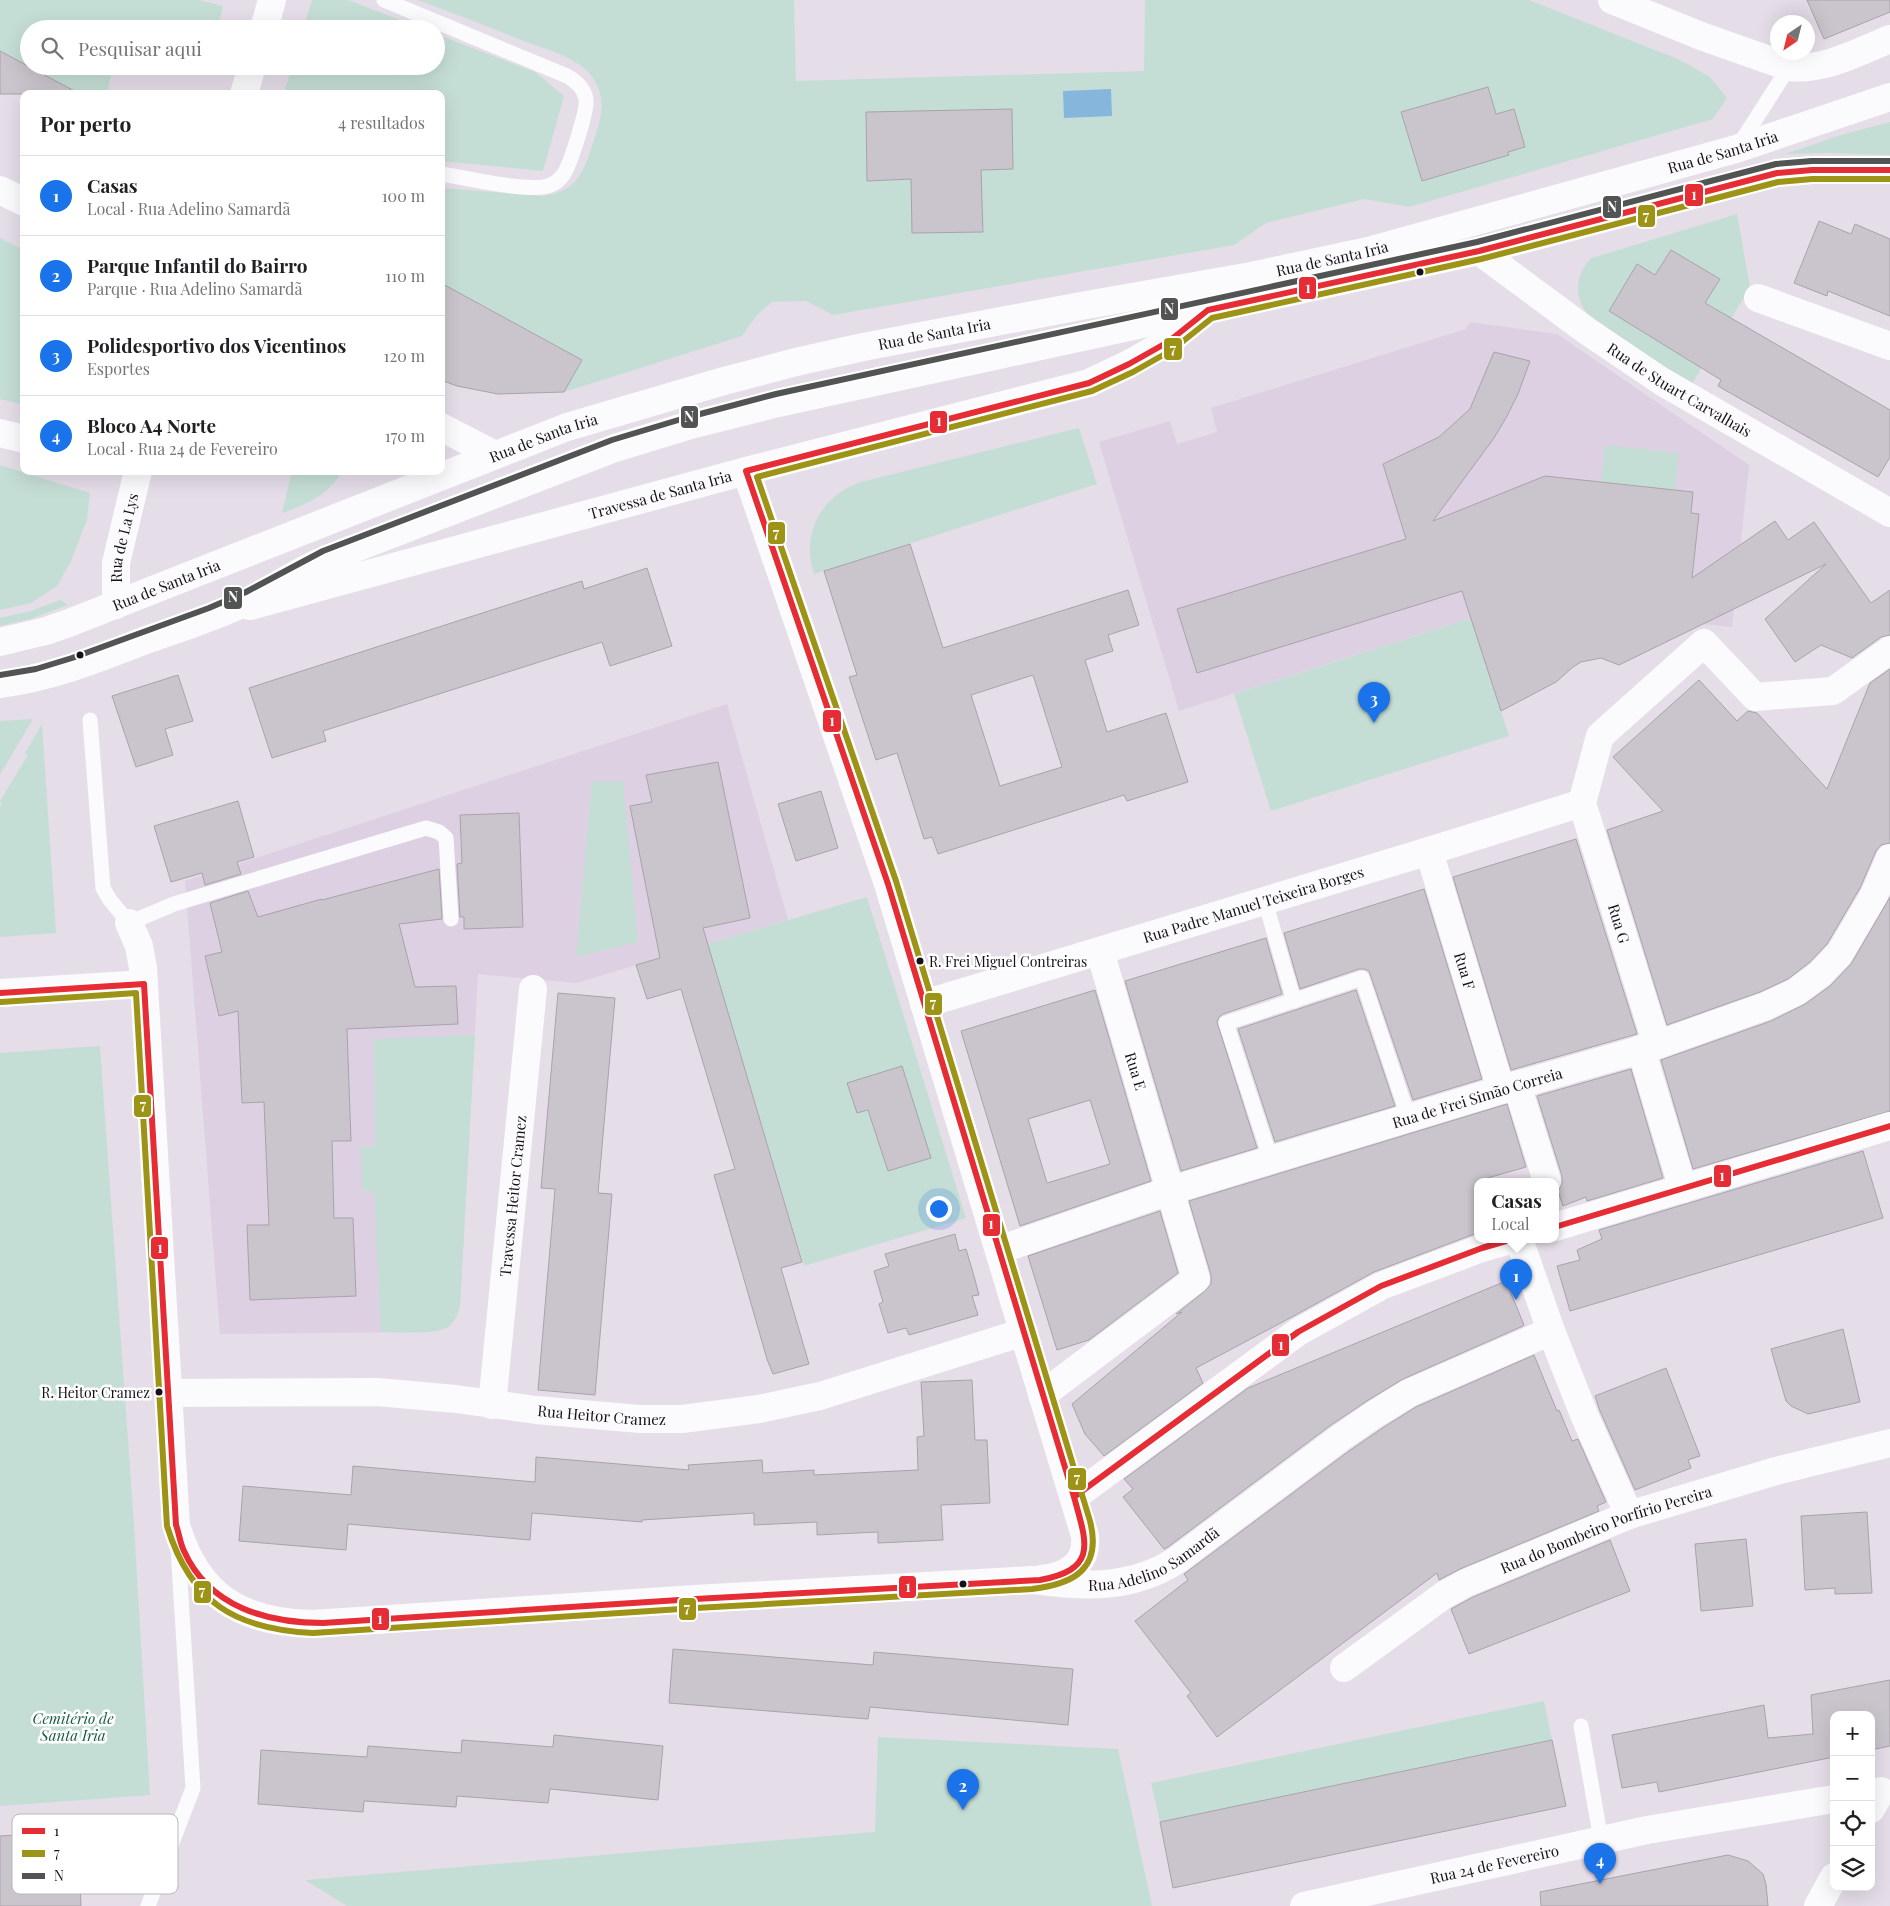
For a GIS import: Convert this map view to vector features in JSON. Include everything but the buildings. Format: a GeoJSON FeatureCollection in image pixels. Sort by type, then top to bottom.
{"type":"FeatureCollection","features":[{"type":"Feature","properties":{"kind":"street"},"geometry":{"type":"LineString","coordinates":[[266,20],[272,0]]}},
{"type":"Feature","properties":{"kind":"street"},"geometry":{"type":"LineString","coordinates":[[1612,0],[1700,36],[1789,67],[1808,68],[1825,65],[1890,39]]}},
{"type":"Feature","properties":{"kind":"street"},"geometry":{"type":"LineString","coordinates":[[245,90],[249,75]]}},
{"type":"Feature","properties":{"kind":"street","name":"Rua de Santa Iria"},"geometry":{"type":"LineString","coordinates":[[0,642],[46,631],[116,605],[567,427],[762,370],[863,347],[1311,264],[1395,244],[1736,149],[1890,97]]}},
{"type":"Feature","properties":{"kind":"street","name":"Rua de Santa Iria"},"geometry":{"type":"LineString","coordinates":[[0,684],[48,674],[88,662],[213,616],[266,592],[320,562],[581,460],[650,437],[778,403],[1479,251],[1777,173],[1800,170],[1890,170]]}},
{"type":"Feature","properties":{"kind":"street"},"geometry":{"type":"LineString","coordinates":[[0,190],[20,200]]}},
{"type":"Feature","properties":{"kind":"street","name":"Rua de Stuart Carvalhais"},"geometry":{"type":"LineString","coordinates":[[1479,251],[1587,331],[1661,381],[1890,513]]}},
{"type":"Feature","properties":{"kind":"street"},"geometry":{"type":"LineString","coordinates":[[1758,298],[1890,346]]}},
{"type":"Feature","properties":{"kind":"street","name":"Travessa de Santa Iria"},"geometry":{"type":"LineString","coordinates":[[213,616],[746,471],[1089,383],[1130,364],[1168,342],[1208,310]]}},
{"type":"Feature","properties":{"kind":"street"},"geometry":{"type":"LineString","coordinates":[[445,429],[495,456]]}},
{"type":"Feature","properties":{"kind":"street"},"geometry":{"type":"LineString","coordinates":[[0,432],[20,438]]}},
{"type":"Feature","properties":{"kind":"street"},"geometry":{"type":"LineString","coordinates":[[746,471],[888,884],[1085,1536],[1085,1550],[1082,1559],[1076,1566],[1062,1575],[1048,1579],[1032,1580]]}},
{"type":"Feature","properties":{"kind":"street","name":"Rua de La Lys"},"geometry":{"type":"LineString","coordinates":[[116,605],[116,563],[137,475]]}},
{"type":"Feature","properties":{"kind":"street"},"geometry":{"type":"LineString","coordinates":[[1582,803],[1600,736],[1704,643],[1755,697],[1833,691],[1890,650]]}},
{"type":"Feature","properties":{"kind":"street","name":"Rua Padre Manuel Teixeira Borges"},"geometry":{"type":"LineString","coordinates":[[924,1004],[1582,803]]}},
{"type":"Feature","properties":{"kind":"street","name":"Rua G"},"geometry":{"type":"LineString","coordinates":[[1582,803],[1649,1047],[1683,1189]]}},
{"type":"Feature","properties":{"kind":"street","name":"Rua F"},"geometry":{"type":"LineString","coordinates":[[1429,851],[1509,1088],[1545,1178]]}},
{"type":"Feature","properties":{"kind":"street","name":"Rua de Frei Simão Correia"},"geometry":{"type":"LineString","coordinates":[[999,1250],[1172,1190],[1649,1047],[1766,1006],[1796,992],[1820,974],[1840,953],[1874,894],[1890,858]]}},
{"type":"Feature","properties":{"kind":"street","name":"Rua Adelino Samardã"},"geometry":{"type":"LineString","coordinates":[[129,923],[142,957],[170,1393],[176,1525],[185,1552],[198,1573],[216,1593],[237,1608],[250,1613],[276,1620],[301,1623],[1032,1580],[1096,1586],[1132,1581],[1161,1570],[1177,1560],[1340,1438],[1392,1403],[1441,1378],[1551,1331]]}},
{"type":"Feature","properties":{"kind":"street","name":"Rua E"},"geometry":{"type":"LineString","coordinates":[[1042,1395],[1196,1279],[1172,1190],[1100,951]]}},
{"type":"Feature","properties":{"kind":"street"},"geometry":{"type":"LineString","coordinates":[[0,993],[144,984]]}},
{"type":"Feature","properties":{"kind":"street","name":"Travessa Heitor Cramez"},"geometry":{"type":"LineString","coordinates":[[492,1404],[533,988]]}},
{"type":"Feature","properties":{"kind":"street"},"geometry":{"type":"LineString","coordinates":[[1559,1220],[1683,1189],[1890,1126]]}},
{"type":"Feature","properties":{"kind":"street"},"geometry":{"type":"LineString","coordinates":[[1074,1497],[1298,1332],[1380,1286],[1499,1243]]}},
{"type":"Feature","properties":{"kind":"street"},"geometry":{"type":"LineString","coordinates":[[1520,1243],[1551,1331],[1628,1515]]}},
{"type":"Feature","properties":{"kind":"street","name":"Rua Heitor Cramez"},"geometry":{"type":"LineString","coordinates":[[170,1393],[370,1392],[419,1395],[522,1409],[620,1417],[682,1419],[736,1413],[820,1396],[1024,1332]]}},
{"type":"Feature","properties":{"kind":"street","name":"Rua do Bombeiro Porfírio Pereira"},"geometry":{"type":"LineString","coordinates":[[1344,1668],[1444,1595],[1466,1583],[1628,1515],[1776,1471],[1890,1443]]}},
{"type":"Feature","properties":{"kind":"street","name":"Rua 24 de Fevereiro"},"geometry":{"type":"LineString","coordinates":[[1304,1906],[1647,1830],[1830,1800]]}},
{"type":"Feature","properties":{"kind":"street"},"geometry":{"type":"LineString","coordinates":[[1818,1906],[1830,1884]]}},
{"type":"Feature","properties":{"kind":"lane"},"geometry":{"type":"LineString","coordinates":[[384,0],[432,20]]}},
{"type":"Feature","properties":{"kind":"lane"},"geometry":{"type":"LineString","coordinates":[[445,25],[567,76],[580,85],[586,97],[585,111],[568,166],[563,176],[553,184],[540,188],[525,187],[445,175]]}},
{"type":"Feature","properties":{"kind":"lane"},"geometry":{"type":"LineString","coordinates":[[1736,149],[1789,67]]}},
{"type":"Feature","properties":{"kind":"lane"},"geometry":{"type":"LineString","coordinates":[[90,720],[104,888],[110,900],[129,923],[174,904],[426,828],[439,832],[446,838],[451,919]]}},
{"type":"Feature","properties":{"kind":"lane"},"geometry":{"type":"LineString","coordinates":[[1265,901],[1294,1001]]}},
{"type":"Feature","properties":{"kind":"lane"},"geometry":{"type":"LineString","coordinates":[[1272,1160],[1226,1023],[1362,978],[1409,1118]]}},
{"type":"Feature","properties":{"kind":"lane"},"geometry":{"type":"LineString","coordinates":[[176,1525],[193,1788],[178,1827]]}},
{"type":"Feature","properties":{"kind":"lane"},"geometry":{"type":"LineString","coordinates":[[1581,1726],[1602,1840]]}},
{"type":"Feature","properties":{"kind":"lane"},"geometry":{"type":"LineString","coordinates":[[148,1906],[153,1894]]}},
{"type":"Feature","properties":{"kind":"shaded area"},"geometry":{"type":"Polygon","coordinates":[[[1470,322],[1557,334],[1749,465],[1732,627],[1492,602],[1471,618],[1179,711],[1099,442],[1170,421],[1177,444],[1217,432],[1211,408],[1466,329],[1470,322]]]}},
{"type":"Feature","properties":{"kind":"shaded area"},"geometry":{"type":"Polygon","coordinates":[[[727,704],[788,920],[576,983],[478,974],[460,1306],[456,1318],[448,1327],[420,1332],[220,1334],[185,881],[727,704]]]}},
{"type":"Feature","properties":{"kind":"green space"},"geometry":{"type":"Polygon","coordinates":[[[0,0],[199,0],[223,6],[219,20],[20,20],[20,62],[0,51],[0,0]]]}},
{"type":"Feature","properties":{"kind":"green space"},"geometry":{"type":"Polygon","coordinates":[[[312,0],[348,0],[400,20],[306,20],[312,0]]]}},
{"type":"Feature","properties":{"kind":"green space"},"geometry":{"type":"Polygon","coordinates":[[[418,0],[794,0],[796,81],[1144,71],[1145,0],[1529,0],[1680,60],[1710,77],[1727,98],[1713,119],[1409,207],[1364,199],[1266,223],[1234,245],[833,315],[806,301],[772,302],[757,315],[742,336],[564,392],[582,360],[445,285],[445,188],[543,196],[569,187],[580,175],[588,159],[600,120],[601,97],[593,78],[587,70],[577,63],[554,52],[418,0]]]}},
{"type":"Feature","properties":{"kind":"green space"},"geometry":{"type":"Polygon","coordinates":[[[445,37],[535,72],[564,96],[543,171],[445,161],[445,90],[285,90],[289,75],[445,75],[445,37]]]}},
{"type":"Feature","properties":{"kind":"green space"},"geometry":{"type":"Polygon","coordinates":[[[45,75],[111,75],[108,90],[73,90],[45,75]]]}},
{"type":"Feature","properties":{"kind":"green space"},"geometry":{"type":"Polygon","coordinates":[[[1890,122],[1890,155],[1785,154],[1841,135],[1890,122]]]}},
{"type":"Feature","properties":{"kind":"green space"},"geometry":{"type":"Polygon","coordinates":[[[1737,214],[1750,287],[1692,384],[1594,319],[1583,307],[1578,292],[1578,284],[1582,270],[1592,258],[1737,214]]]}},
{"type":"Feature","properties":{"kind":"green space"},"geometry":{"type":"Polygon","coordinates":[[[0,238],[20,248],[20,404],[0,399],[0,238]]]}},
{"type":"Feature","properties":{"kind":"green space"},"geometry":{"type":"Polygon","coordinates":[[[1079,428],[1097,484],[814,574],[810,552],[813,528],[824,508],[831,500],[850,486],[1079,428]]]}},
{"type":"Feature","properties":{"kind":"green space"},"geometry":{"type":"Polygon","coordinates":[[[1605,445],[1679,453],[1675,491],[1601,482],[1605,445]]]}},
{"type":"Feature","properties":{"kind":"green space"},"geometry":{"type":"Polygon","coordinates":[[[0,465],[20,471],[20,475],[32,475],[90,493],[87,520],[71,561],[57,586],[31,603],[0,610],[0,465]]]}},
{"type":"Feature","properties":{"kind":"green space"},"geometry":{"type":"Polygon","coordinates":[[[291,475],[340,475],[331,486],[316,498],[282,513],[291,475]]]}},
{"type":"Feature","properties":{"kind":"green space"},"geometry":{"type":"Polygon","coordinates":[[[60,600],[68,605],[30,619],[0,626],[0,618],[31,611],[60,600]]]}},
{"type":"Feature","properties":{"kind":"green space"},"geometry":{"type":"Polygon","coordinates":[[[1471,618],[1509,736],[1271,811],[1234,694],[1471,618]]]}},
{"type":"Feature","properties":{"kind":"green space"},"geometry":{"type":"Polygon","coordinates":[[[33,719],[0,775],[0,721],[33,719]]]}},
{"type":"Feature","properties":{"kind":"green space"},"geometry":{"type":"Polygon","coordinates":[[[42,724],[56,933],[0,937],[0,808],[2,804],[0,801],[28,755],[25,753],[42,724]]]}},
{"type":"Feature","properties":{"kind":"green space"},"geometry":{"type":"Polygon","coordinates":[[[623,781],[638,942],[576,957],[592,782],[623,781]]]}},
{"type":"Feature","properties":{"kind":"green space"},"geometry":{"type":"Polygon","coordinates":[[[867,897],[966,1218],[804,1266],[707,944],[867,897]]]}},
{"type":"Feature","properties":{"kind":"green space"},"geometry":{"type":"Polygon","coordinates":[[[475,1035],[460,1306],[452,1323],[443,1330],[381,1332],[374,1192],[362,1190],[361,1147],[375,1146],[374,1039],[475,1035]]]}},
{"type":"Feature","properties":{"kind":"green space","name":"Cemitério de Santa Iria"},"geometry":{"type":"Polygon","coordinates":[[[100,1046],[134,1525],[150,1795],[0,1806],[0,1053],[100,1046]]]}},
{"type":"Feature","properties":{"kind":"green space"},"geometry":{"type":"Polygon","coordinates":[[[1544,1701],[1552,1740],[1160,1822],[1151,1783],[1544,1701]]]}},
{"type":"Feature","properties":{"kind":"green space"},"geometry":{"type":"Polygon","coordinates":[[[878,1737],[1118,1749],[1152,1906],[347,1906],[305,1880],[875,1832],[878,1737]]]}},
{"type":"Feature","properties":{"kind":"water"},"geometry":{"type":"Polygon","coordinates":[[[1111,89],[1112,116],[1064,118],[1063,91],[1111,89]]]}},
{"type":"Feature","properties":{"kind":"transit line","name":"N"},"geometry":{"type":"LineString","coordinates":[[0,675],[36,669],[72,658],[209,608],[246,592],[323,551],[612,440],[685,418],[776,394],[1477,242],[1776,164],[1812,161],[1890,161]]}},
{"type":"Feature","properties":{"kind":"transit line","name":"1"},"geometry":{"type":"LineString","coordinates":[[746,471],[1089,383],[1129,364],[1168,342],[1208,310],[1479,251],[1777,173],[1812,170],[1890,170]]}},
{"type":"Feature","properties":{"kind":"transit line","name":"7"},"geometry":{"type":"LineString","coordinates":[[1,1002],[136,993],[167,1526],[177,1553],[189,1575],[203,1593],[220,1607],[239,1618],[285,1630],[313,1633],[696,1608],[1032,1589],[1061,1583],[1082,1571],[1088,1562],[1092,1551],[1093,1537],[1090,1521],[896,881],[757,477],[1092,391],[1133,372],[1172,350],[1212,318],[1481,259],[1778,182],[1812,179],[1890,179]]}},
{"type":"Feature","properties":{"kind":"transit line","name":"1"},"geometry":{"type":"LineString","coordinates":[[144,984],[176,1525],[183,1548],[195,1570],[208,1586],[224,1598],[242,1608],[261,1615],[281,1620],[323,1623],[695,1599],[1040,1580],[1072,1569],[1080,1561],[1084,1552],[1082,1528],[1074,1497],[888,884],[746,471]]}},
{"type":"Feature","properties":{"kind":"transit line","name":"1"},"geometry":{"type":"LineString","coordinates":[[0,993],[144,984]]}},
{"type":"Feature","properties":{"kind":"transit line","name":"1"},"geometry":{"type":"LineString","coordinates":[[1559,1226],[1890,1126]]}},
{"type":"Feature","properties":{"kind":"transit line","name":"1"},"geometry":{"type":"LineString","coordinates":[[1074,1497],[1298,1332],[1381,1286],[1499,1243]]}},
{"type":"Feature","properties":{"kind":"place","name":"Polidesportivo dos Vicentinos"},"geometry":{"type":"Point","coordinates":[1374,723]}},
{"type":"Feature","properties":{"kind":"place","name":"R. Frei Miguel Contreiras"},"geometry":{"type":"Point","coordinates":[920,961]}},
{"type":"Feature","properties":{"kind":"place","name":"Casas"},"geometry":{"type":"Point","coordinates":[1516,1300]}},
{"type":"Feature","properties":{"kind":"place","name":"R. Heitor Cramez"},"geometry":{"type":"Point","coordinates":[159,1392]}},
{"type":"Feature","properties":{"kind":"place","name":"Parque Infantil do Bairro"},"geometry":{"type":"Point","coordinates":[963,1810]}},
{"type":"Feature","properties":{"kind":"place","name":"Bloco A4 Norte"},"geometry":{"type":"Point","coordinates":[1600,1884]}}]}
